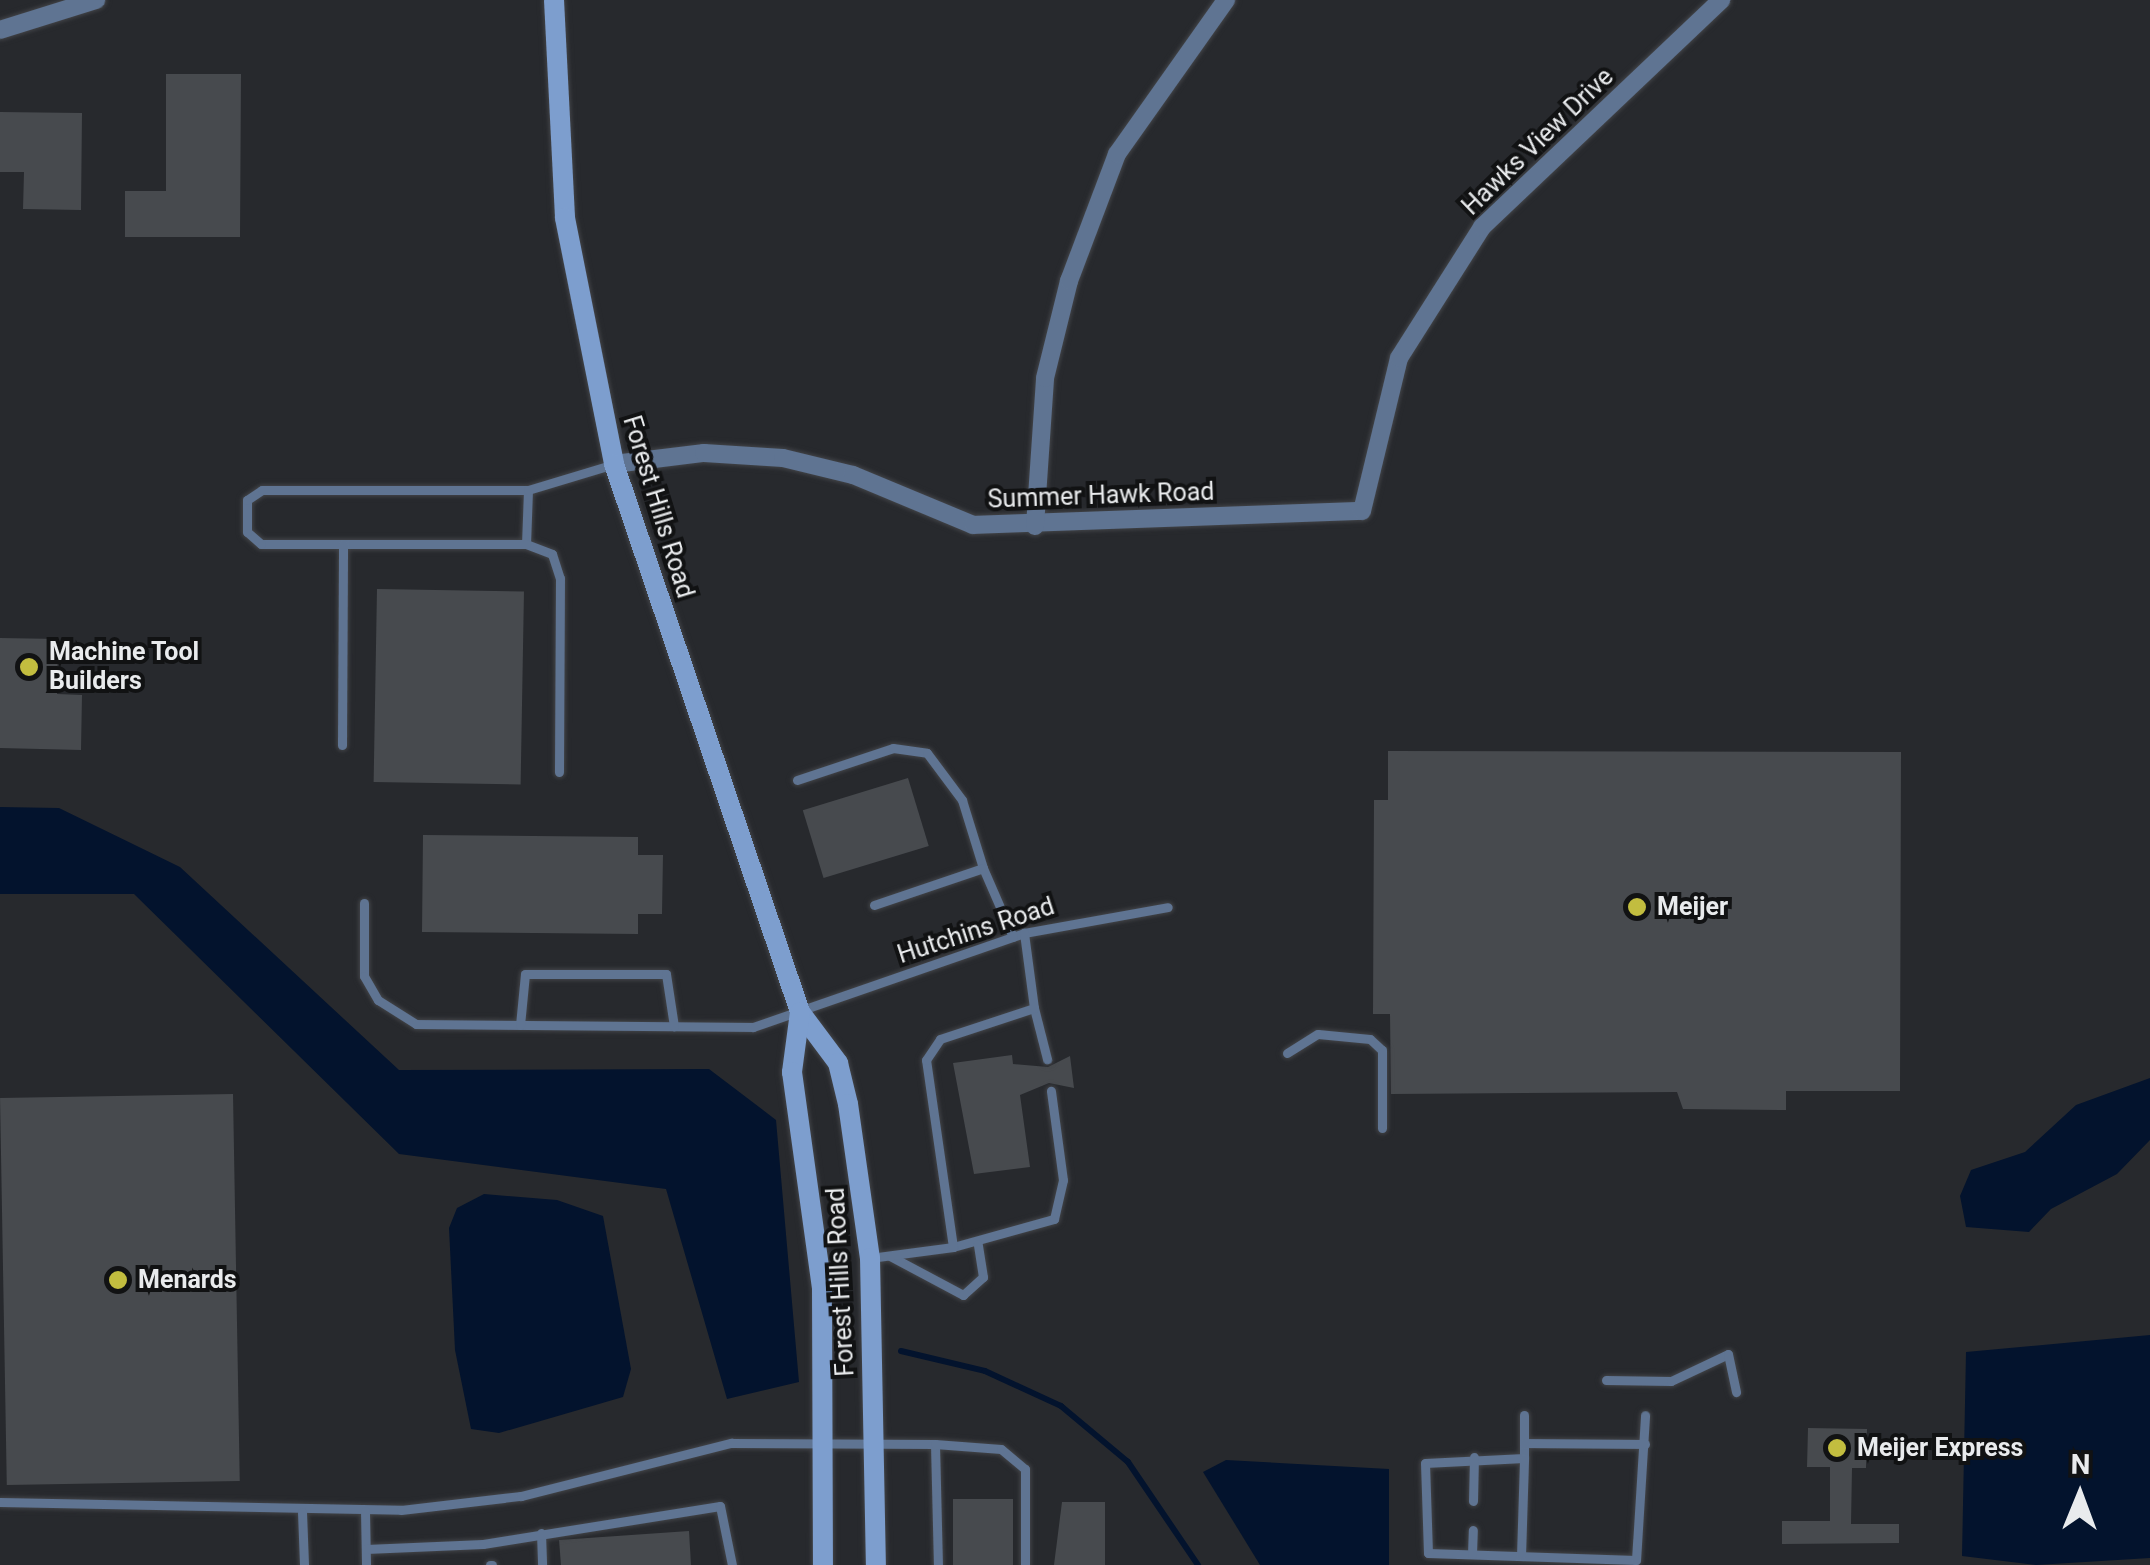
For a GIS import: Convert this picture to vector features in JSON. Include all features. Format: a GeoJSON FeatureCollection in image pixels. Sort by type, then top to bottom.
{"type":"FeatureCollection","features":[{"type":"Feature","properties":{"kind":"street"},"geometry":{"type":"LineString","coordinates":[[0,30],[96,0]]}},
{"type":"Feature","properties":{"kind":"street","name":"Forest Hills Road"},"geometry":{"type":"LineString","coordinates":[[554,0],[565,218],[614,464],[800,1012],[838,1062],[880,1257],[873,1443],[876,1565]]}},
{"type":"Feature","properties":{"kind":"street"},"geometry":{"type":"LineString","coordinates":[[1035,526],[1045,378],[1069,281],[1117,154],[1226,0]]}},
{"type":"Feature","properties":{"kind":"street","name":"Hawks View Drive"},"geometry":{"type":"LineString","coordinates":[[1362,511],[1399,358],[1482,227],[1721,0]]}},
{"type":"Feature","properties":{"kind":"street","name":"Summer Hawk Road"},"geometry":{"type":"LineString","coordinates":[[614,464],[704,453],[783,458],[853,474],[973,525],[1035,526],[1362,511]]}},
{"type":"Feature","properties":{"kind":"street","name":"Forest Hills Road"},"geometry":{"type":"LineString","coordinates":[[800,1012],[792,1072],[819,1235],[823,1565]]}},
{"type":"Feature","properties":{"kind":"lane"},"geometry":{"type":"LineString","coordinates":[[560,772],[560,578],[552,554],[526,544],[261,544],[247,532],[247,500],[262,490],[528,490],[614,464]]}},
{"type":"Feature","properties":{"kind":"lane"},"geometry":{"type":"LineString","coordinates":[[526,544],[528,490]]}},
{"type":"Feature","properties":{"kind":"lane"},"geometry":{"type":"LineString","coordinates":[[342,745],[343,544]]}},
{"type":"Feature","properties":{"kind":"lane"},"geometry":{"type":"LineString","coordinates":[[797,780],[892,748],[928,753],[962,800],[983,868],[1018,935],[1047,1059]]}},
{"type":"Feature","properties":{"kind":"lane"},"geometry":{"type":"LineString","coordinates":[[874,905],[983,868]]}},
{"type":"Feature","properties":{"kind":"lane","name":"Hutchins Road"},"geometry":{"type":"LineString","coordinates":[[364,904],[364,976],[378,1000],[416,1024],[753,1027],[1018,935],[1168,908]]}},
{"type":"Feature","properties":{"kind":"lane"},"geometry":{"type":"LineString","coordinates":[[520,1025],[524,974],[666,974],[674,1026]]}},
{"type":"Feature","properties":{"kind":"lane"},"geometry":{"type":"LineString","coordinates":[[953,1248],[926,1060],[940,1040],[1034,1008]]}},
{"type":"Feature","properties":{"kind":"lane"},"geometry":{"type":"LineString","coordinates":[[1288,1054],[1318,1034],[1370,1039],[1382,1050],[1382,1128]]}},
{"type":"Feature","properties":{"kind":"lane"},"geometry":{"type":"LineString","coordinates":[[880,1257],[978,1244],[1043,1229],[1062,1206],[1051,1091]]}},
{"type":"Feature","properties":{"kind":"lane"},"geometry":{"type":"LineString","coordinates":[[880,1257],[964,1295],[983,1277],[978,1244]]}},
{"type":"Feature","properties":{"kind":"lane"},"geometry":{"type":"LineString","coordinates":[[1606,1380],[1671,1381],[1728,1354],[1736,1392]]}},
{"type":"Feature","properties":{"kind":"lane"},"geometry":{"type":"LineString","coordinates":[[1522,1556],[1524,1414]]}},
{"type":"Feature","properties":{"kind":"lane"},"geometry":{"type":"LineString","coordinates":[[1524,1458],[1434,1456],[1424,1463],[1428,1553],[1636,1560],[1645,1414]]}},
{"type":"Feature","properties":{"kind":"lane"},"geometry":{"type":"LineString","coordinates":[[0,1502],[365,1511],[521,1496],[677,1452],[822,1442],[935,1444],[1002,1449],[1025,1468],[1026,1565]]}},
{"type":"Feature","properties":{"kind":"lane"},"geometry":{"type":"LineString","coordinates":[[1524,1443],[1645,1444]]}},
{"type":"Feature","properties":{"kind":"lane"},"geometry":{"type":"LineString","coordinates":[[935,1444],[938,1565]]}},
{"type":"Feature","properties":{"kind":"lane"},"geometry":{"type":"LineString","coordinates":[[1473,1501],[1474,1457]]}},
{"type":"Feature","properties":{"kind":"lane"},"geometry":{"type":"LineString","coordinates":[[366,1550],[541,1533],[720,1506],[732,1565]]}},
{"type":"Feature","properties":{"kind":"lane"},"geometry":{"type":"LineString","coordinates":[[365,1511],[366,1565]]}},
{"type":"Feature","properties":{"kind":"lane"},"geometry":{"type":"LineString","coordinates":[[302,1512],[304,1565]]}},
{"type":"Feature","properties":{"kind":"lane"},"geometry":{"type":"LineString","coordinates":[[1472,1554],[1473,1530]]}},
{"type":"Feature","properties":{"kind":"lane"},"geometry":{"type":"LineString","coordinates":[[541,1533],[542,1565]]}},
{"type":"Feature","properties":{"kind":"water"},"geometry":{"type":"Polygon","coordinates":[[[0,807],[59,808],[180,867],[399,1070],[709,1069],[776,1120],[799,1382],[727,1399],[666,1189],[399,1154],[134,894],[0,894],[0,807]]]}},
{"type":"Feature","properties":{"kind":"water"},"geometry":{"type":"Polygon","coordinates":[[[2150,1078],[2150,1140],[2117,1174],[2051,1209],[2029,1232],[1966,1227],[1960,1196],[1971,1170],[2025,1152],[2076,1105],[2150,1078]]]}},
{"type":"Feature","properties":{"kind":"water"},"geometry":{"type":"Polygon","coordinates":[[[484,1194],[557,1200],[603,1216],[631,1369],[623,1397],[499,1433],[471,1429],[455,1350],[449,1228],[457,1208],[484,1194]]]}},
{"type":"Feature","properties":{"kind":"water"},"geometry":{"type":"Polygon","coordinates":[[[2150,1335],[2150,1558],[2036,1565],[1962,1556],[1966,1352],[2150,1335]]]}},
{"type":"Feature","properties":{"kind":"water"},"geometry":{"type":"Polygon","coordinates":[[[1226,1460],[1389,1469],[1389,1565],[1260,1565],[1203,1472],[1226,1460]]]}},
{"type":"Feature","properties":{"kind":"building"},"geometry":{"type":"Polygon","coordinates":[[[166,74],[241,74],[240,237],[125,237],[125,191],[166,191],[166,74]]]}},
{"type":"Feature","properties":{"kind":"building"},"geometry":{"type":"Polygon","coordinates":[[[0,112],[82,113],[81,210],[23,209],[24,172],[0,172],[0,112]]]}},
{"type":"Feature","properties":{"kind":"building"},"geometry":{"type":"Polygon","coordinates":[[[377,589],[524,592],[521,785],[374,782],[377,589]]]}},
{"type":"Feature","properties":{"kind":"building","name":"Machine Tool Builders"},"geometry":{"type":"Polygon","coordinates":[[[0,638],[58,639],[57,694],[82,695],[81,750],[0,748],[0,638]]]}},
{"type":"Feature","properties":{"kind":"building","name":"Meijer"},"geometry":{"type":"Polygon","coordinates":[[[1388,751],[1901,752],[1900,1091],[1786,1091],[1786,1110],[1683,1109],[1677,1092],[1391,1094],[1390,1014],[1373,1014],[1374,800],[1388,800],[1388,751]]]}},
{"type":"Feature","properties":{"kind":"building"},"geometry":{"type":"Polygon","coordinates":[[[908,778],[929,846],[824,878],[803,810],[908,778]]]}},
{"type":"Feature","properties":{"kind":"building"},"geometry":{"type":"Polygon","coordinates":[[[423,835],[638,837],[638,855],[663,855],[662,914],[638,914],[638,934],[422,932],[423,835]]]}},
{"type":"Feature","properties":{"kind":"building"},"geometry":{"type":"Polygon","coordinates":[[[1012,1055],[1013,1064],[1048,1067],[1070,1056],[1074,1088],[1049,1083],[1020,1095],[1030,1167],[974,1174],[953,1063],[1012,1055]]]}},
{"type":"Feature","properties":{"kind":"building","name":"Menards"},"geometry":{"type":"Polygon","coordinates":[[[233,1094],[240,1481],[7,1485],[0,1098],[233,1094]]]}},
{"type":"Feature","properties":{"kind":"building"},"geometry":{"type":"Polygon","coordinates":[[[1808,1428],[1867,1429],[1866,1468],[1852,1468],[1851,1524],[1899,1524],[1899,1543],[1782,1544],[1782,1521],[1830,1521],[1830,1467],[1807,1467],[1808,1428]]]}},
{"type":"Feature","properties":{"kind":"building"},"geometry":{"type":"Polygon","coordinates":[[[953,1499],[1013,1499],[1013,1565],[953,1565],[953,1499]]]}},
{"type":"Feature","properties":{"kind":"building"},"geometry":{"type":"Polygon","coordinates":[[[1062,1502],[1105,1502],[1105,1565],[1054,1565],[1062,1502]]]}},
{"type":"Feature","properties":{"kind":"building"},"geometry":{"type":"Polygon","coordinates":[[[689,1531],[691,1565],[561,1565],[559,1540],[689,1531]]]}},
{"type":"Feature","properties":{"kind":"waterway"},"geometry":{"type":"LineString","coordinates":[[901,1351],[985,1371],[1061,1406],[1128,1462],[1198,1565]]}},
{"type":"Feature","properties":{"kind":"place","name":"Machine Tool Builders"},"geometry":{"type":"Point","coordinates":[29,667]}},
{"type":"Feature","properties":{"kind":"place","name":"Meijer"},"geometry":{"type":"Point","coordinates":[1637,907]}},
{"type":"Feature","properties":{"kind":"place","name":"Menards"},"geometry":{"type":"Point","coordinates":[118,1280]}},
{"type":"Feature","properties":{"kind":"place","name":"Meijer Express"},"geometry":{"type":"Point","coordinates":[1837,1448]}}]}
